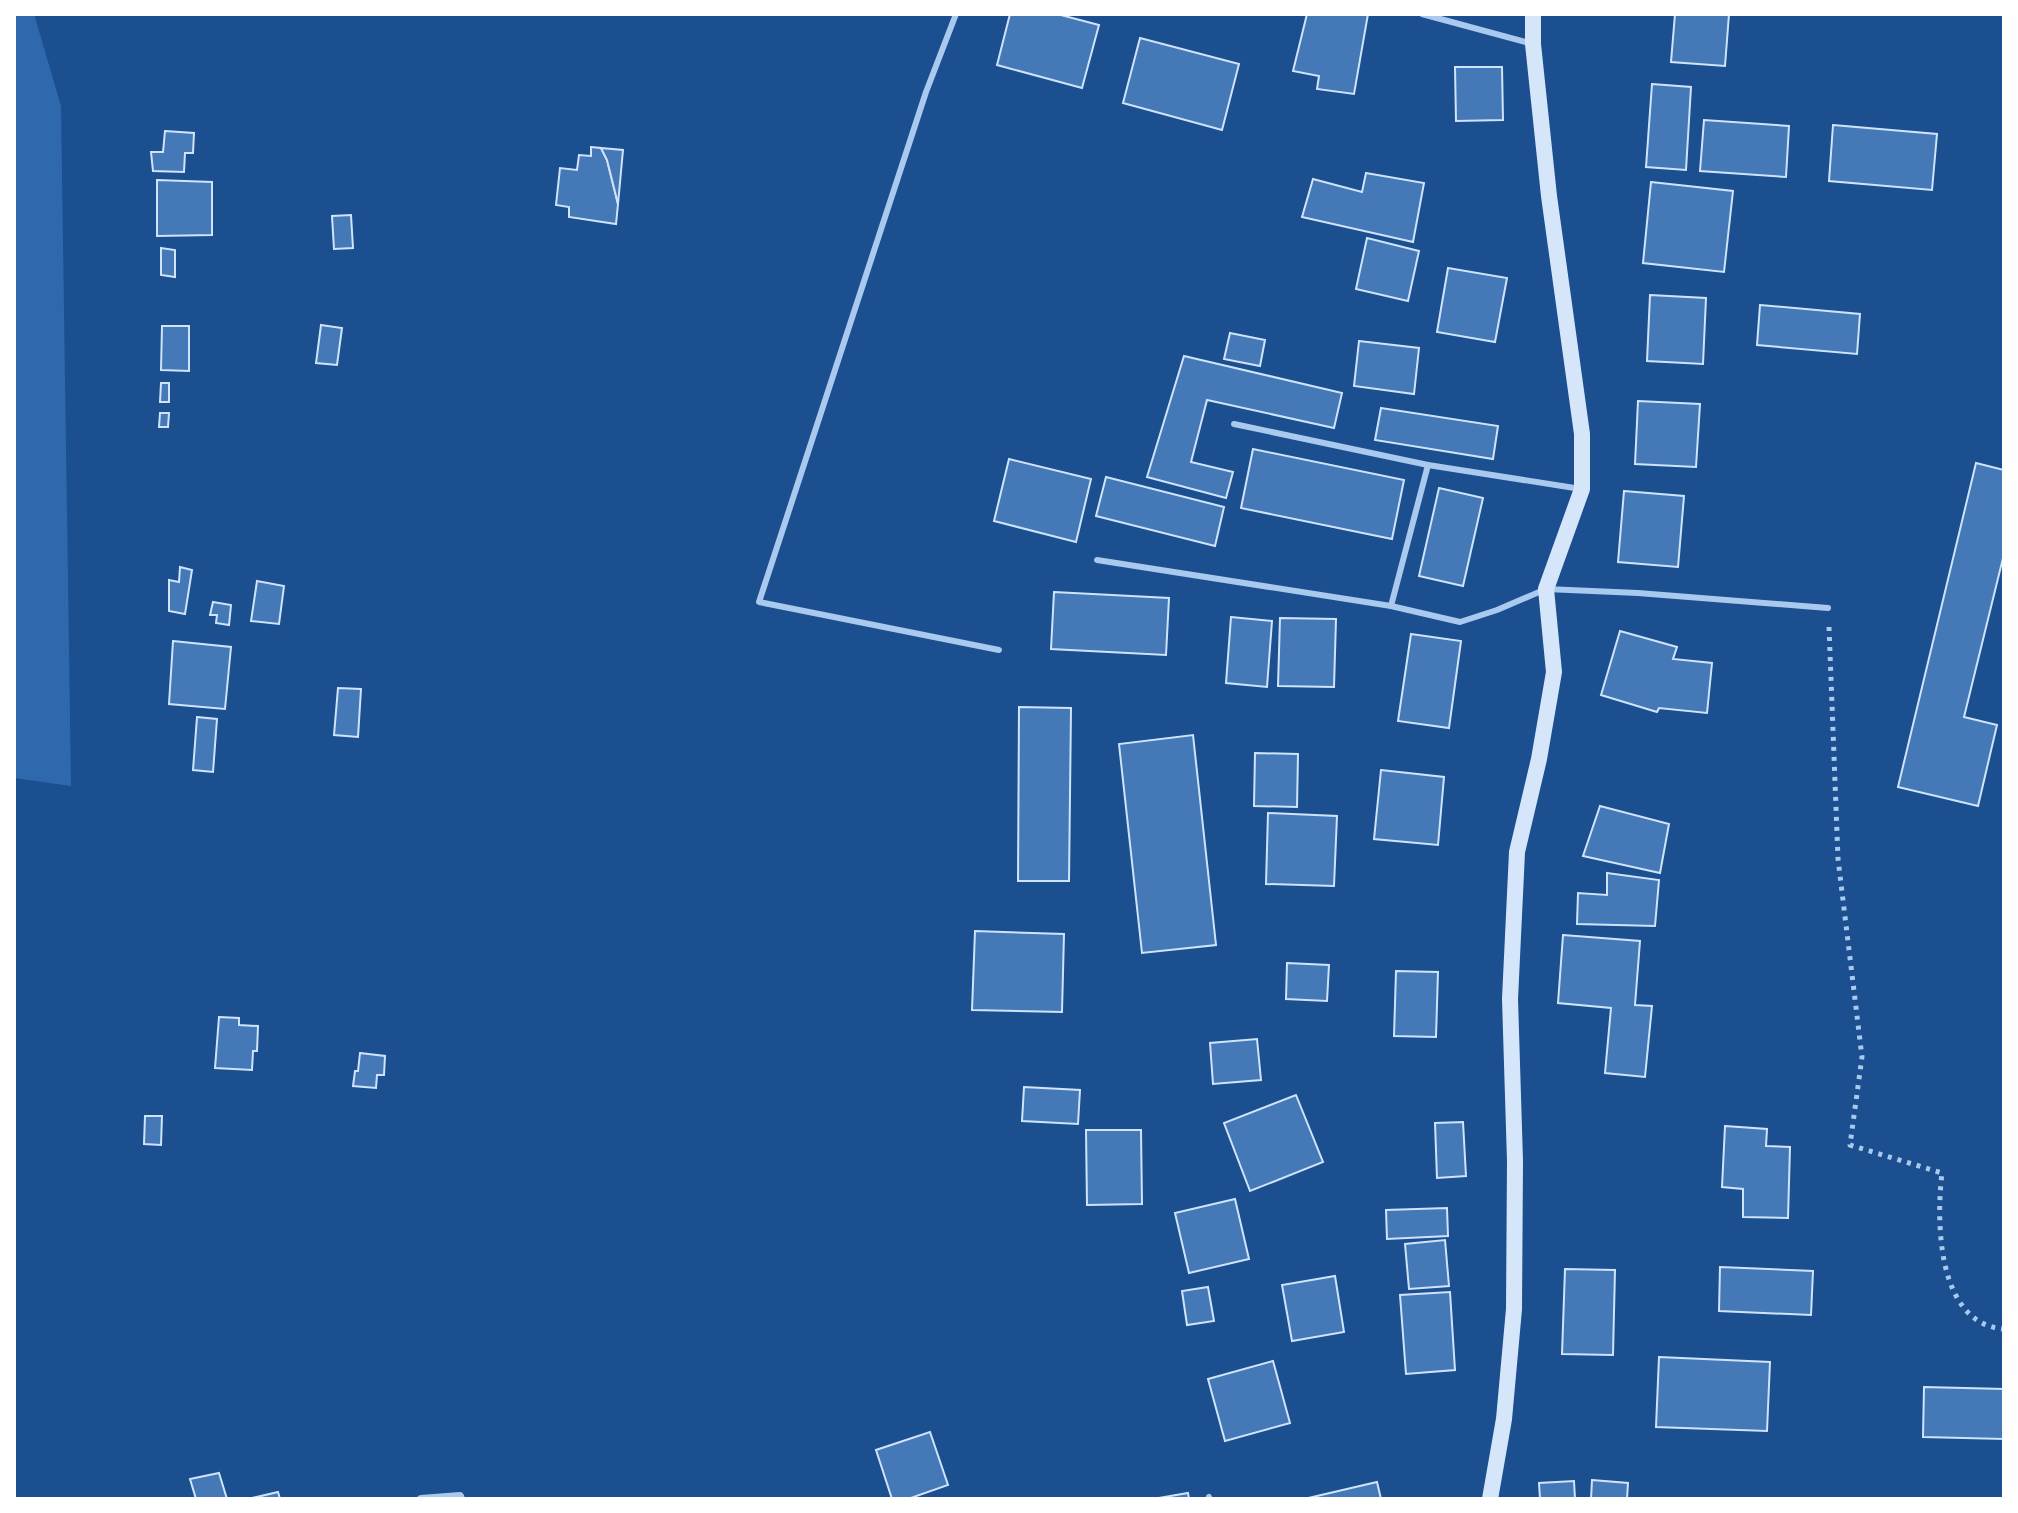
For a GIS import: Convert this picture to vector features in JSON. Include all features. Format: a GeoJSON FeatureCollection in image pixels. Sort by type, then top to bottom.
{"type":"FeatureCollection","features":[{"type":"Feature","properties":{"kind":"main road"},"geometry":{"type":"LineString","coordinates":[[1490,1499],[1504,1419],[1514,1309],[1515,1161],[1510,999],[1517,852],[1539,759],[1554,672],[1546,589],[1582,489],[1582,434],[1551,211],[1533,44],[1533,14]]}},
{"type":"Feature","properties":{"kind":"street"},"geometry":{"type":"LineString","coordinates":[[421,1499],[460,1496],[461,1499]]}},
{"type":"Feature","properties":{"kind":"lane"},"geometry":{"type":"LineString","coordinates":[[956,14],[926,92],[759,602],[999,650]]}},
{"type":"Feature","properties":{"kind":"lane"},"geometry":{"type":"LineString","coordinates":[[1422,14],[1533,44]]}},
{"type":"Feature","properties":{"kind":"lane"},"geometry":{"type":"LineString","coordinates":[[1234,424],[1428,465],[1582,489]]}},
{"type":"Feature","properties":{"kind":"lane"},"geometry":{"type":"LineString","coordinates":[[1391,606],[1428,465]]}},
{"type":"Feature","properties":{"kind":"lane"},"geometry":{"type":"LineString","coordinates":[[1097,560],[1391,606],[1460,622],[1546,589],[1828,608]]}},
{"type":"Feature","properties":{"kind":"path"},"geometry":{"type":"LineString","coordinates":[[1828,608],[1838,859],[1862,1057],[1850,1145],[1942,1173],[1938,1201],[1946,1276],[1963,1309],[1993,1328],[2004,1329]]}},
{"type":"Feature","properties":{"kind":"shaded area"},"geometry":{"type":"Polygon","coordinates":[[[14,14],[34,14],[61,106],[71,786],[14,778],[14,14]]]}},
{"type":"Feature","properties":{"kind":"building"},"geometry":{"type":"Polygon","coordinates":[[[1010,14],[1057,14],[1099,25],[1082,88],[997,65],[1010,14]]]}},
{"type":"Feature","properties":{"kind":"building"},"geometry":{"type":"Polygon","coordinates":[[[1307,14],[1368,14],[1354,94],[1317,89],[1319,76],[1293,71],[1307,14]]]}},
{"type":"Feature","properties":{"kind":"building"},"geometry":{"type":"Polygon","coordinates":[[[1675,14],[1729,14],[1725,66],[1671,62],[1675,14]]]}},
{"type":"Feature","properties":{"kind":"building"},"geometry":{"type":"Polygon","coordinates":[[[1140,38],[1239,64],[1222,130],[1123,103],[1140,38]]]}},
{"type":"Feature","properties":{"kind":"building"},"geometry":{"type":"Polygon","coordinates":[[[1455,67],[1502,67],[1503,120],[1456,121],[1455,67]]]}},
{"type":"Feature","properties":{"kind":"building"},"geometry":{"type":"Polygon","coordinates":[[[1652,84],[1691,87],[1686,170],[1646,167],[1652,84]]]}},
{"type":"Feature","properties":{"kind":"building"},"geometry":{"type":"Polygon","coordinates":[[[1704,120],[1789,126],[1786,177],[1700,171],[1704,120]]]}},
{"type":"Feature","properties":{"kind":"building"},"geometry":{"type":"Polygon","coordinates":[[[1833,125],[1937,134],[1932,190],[1829,181],[1833,125]]]}},
{"type":"Feature","properties":{"kind":"building"},"geometry":{"type":"Polygon","coordinates":[[[165,131],[194,133],[193,153],[185,153],[184,172],[153,171],[151,152],[163,152],[165,131]]]}},
{"type":"Feature","properties":{"kind":"building"},"geometry":{"type":"Polygon","coordinates":[[[591,147],[601,148],[607,160],[618,204],[616,224],[569,217],[569,207],[556,205],[560,168],[577,170],[579,155],[591,156],[591,147]]]}},
{"type":"Feature","properties":{"kind":"building"},"geometry":{"type":"Polygon","coordinates":[[[601,148],[623,150],[618,204],[607,160],[601,148]]]}},
{"type":"Feature","properties":{"kind":"building"},"geometry":{"type":"Polygon","coordinates":[[[1366,173],[1424,183],[1413,242],[1302,217],[1313,179],[1362,192],[1366,173]]]}},
{"type":"Feature","properties":{"kind":"building"},"geometry":{"type":"Polygon","coordinates":[[[157,180],[212,182],[212,235],[157,236],[157,180]]]}},
{"type":"Feature","properties":{"kind":"building"},"geometry":{"type":"Polygon","coordinates":[[[1651,182],[1733,191],[1724,272],[1643,263],[1651,182]]]}},
{"type":"Feature","properties":{"kind":"building"},"geometry":{"type":"Polygon","coordinates":[[[351,215],[353,248],[334,249],[332,216],[351,215]]]}},
{"type":"Feature","properties":{"kind":"building"},"geometry":{"type":"Polygon","coordinates":[[[1367,238],[1419,251],[1408,301],[1356,289],[1367,238]]]}},
{"type":"Feature","properties":{"kind":"building"},"geometry":{"type":"Polygon","coordinates":[[[161,248],[175,250],[175,277],[161,275],[161,248]]]}},
{"type":"Feature","properties":{"kind":"building"},"geometry":{"type":"Polygon","coordinates":[[[1448,268],[1507,278],[1495,342],[1437,332],[1448,268]]]}},
{"type":"Feature","properties":{"kind":"building"},"geometry":{"type":"Polygon","coordinates":[[[1650,295],[1706,298],[1703,364],[1647,361],[1650,295]]]}},
{"type":"Feature","properties":{"kind":"building"},"geometry":{"type":"Polygon","coordinates":[[[1760,305],[1860,314],[1857,354],[1757,345],[1760,305]]]}},
{"type":"Feature","properties":{"kind":"building"},"geometry":{"type":"Polygon","coordinates":[[[321,325],[342,328],[337,365],[316,363],[321,325]]]}},
{"type":"Feature","properties":{"kind":"building"},"geometry":{"type":"Polygon","coordinates":[[[162,326],[189,326],[189,371],[161,370],[162,326]]]}},
{"type":"Feature","properties":{"kind":"building"},"geometry":{"type":"Polygon","coordinates":[[[1230,333],[1265,340],[1260,366],[1224,359],[1230,333]]]}},
{"type":"Feature","properties":{"kind":"building"},"geometry":{"type":"Polygon","coordinates":[[[1359,341],[1419,348],[1414,394],[1354,386],[1359,341]]]}},
{"type":"Feature","properties":{"kind":"building"},"geometry":{"type":"Polygon","coordinates":[[[1184,356],[1342,393],[1334,428],[1207,400],[1191,462],[1233,472],[1226,498],[1147,477],[1184,356]]]}},
{"type":"Feature","properties":{"kind":"building"},"geometry":{"type":"Polygon","coordinates":[[[161,383],[169,383],[169,402],[160,402],[161,383]]]}},
{"type":"Feature","properties":{"kind":"building"},"geometry":{"type":"Polygon","coordinates":[[[1638,401],[1700,404],[1696,467],[1635,464],[1638,401]]]}},
{"type":"Feature","properties":{"kind":"building"},"geometry":{"type":"Polygon","coordinates":[[[1381,408],[1498,426],[1493,459],[1375,440],[1381,408]]]}},
{"type":"Feature","properties":{"kind":"building"},"geometry":{"type":"Polygon","coordinates":[[[160,413],[169,413],[168,427],[159,427],[160,413]]]}},
{"type":"Feature","properties":{"kind":"building"},"geometry":{"type":"Polygon","coordinates":[[[1253,449],[1404,480],[1392,539],[1241,508],[1253,449]]]}},
{"type":"Feature","properties":{"kind":"building"},"geometry":{"type":"Polygon","coordinates":[[[1009,459],[1091,479],[1076,542],[994,521],[1009,459]]]}},
{"type":"Feature","properties":{"kind":"building"},"geometry":{"type":"Polygon","coordinates":[[[1976,463],[2004,470],[2004,554],[1964,717],[1997,725],[1978,806],[1898,787],[1976,463]]]}},
{"type":"Feature","properties":{"kind":"building"},"geometry":{"type":"Polygon","coordinates":[[[1106,477],[1224,507],[1215,546],[1096,516],[1106,477]]]}},
{"type":"Feature","properties":{"kind":"building"},"geometry":{"type":"Polygon","coordinates":[[[1439,488],[1483,498],[1463,586],[1419,576],[1439,488]]]}},
{"type":"Feature","properties":{"kind":"building"},"geometry":{"type":"Polygon","coordinates":[[[1624,491],[1684,496],[1678,567],[1618,562],[1624,491]]]}},
{"type":"Feature","properties":{"kind":"building"},"geometry":{"type":"Polygon","coordinates":[[[180,567],[192,570],[185,614],[169,611],[169,580],[179,582],[180,567]]]}},
{"type":"Feature","properties":{"kind":"building"},"geometry":{"type":"Polygon","coordinates":[[[257,581],[284,586],[279,624],[251,621],[257,581]]]}},
{"type":"Feature","properties":{"kind":"building"},"geometry":{"type":"Polygon","coordinates":[[[1054,592],[1169,598],[1166,655],[1051,649],[1054,592]]]}},
{"type":"Feature","properties":{"kind":"building"},"geometry":{"type":"Polygon","coordinates":[[[213,602],[231,605],[229,625],[216,623],[217,615],[210,615],[213,602]]]}},
{"type":"Feature","properties":{"kind":"building"},"geometry":{"type":"Polygon","coordinates":[[[1231,617],[1272,621],[1267,687],[1226,683],[1231,617]]]}},
{"type":"Feature","properties":{"kind":"building"},"geometry":{"type":"Polygon","coordinates":[[[1280,618],[1336,619],[1334,687],[1278,686],[1280,618]]]}},
{"type":"Feature","properties":{"kind":"building"},"geometry":{"type":"Polygon","coordinates":[[[1620,631],[1677,647],[1673,659],[1712,663],[1707,713],[1659,708],[1657,712],[1601,695],[1620,631]]]}},
{"type":"Feature","properties":{"kind":"building"},"geometry":{"type":"Polygon","coordinates":[[[1411,634],[1461,641],[1449,728],[1398,721],[1411,634]]]}},
{"type":"Feature","properties":{"kind":"building"},"geometry":{"type":"Polygon","coordinates":[[[173,641],[231,647],[225,709],[169,704],[173,641]]]}},
{"type":"Feature","properties":{"kind":"building"},"geometry":{"type":"Polygon","coordinates":[[[338,688],[361,689],[358,737],[334,735],[338,688]]]}},
{"type":"Feature","properties":{"kind":"building"},"geometry":{"type":"Polygon","coordinates":[[[1019,707],[1071,708],[1069,881],[1018,881],[1019,707]]]}},
{"type":"Feature","properties":{"kind":"building"},"geometry":{"type":"Polygon","coordinates":[[[197,717],[217,719],[213,772],[193,770],[197,717]]]}},
{"type":"Feature","properties":{"kind":"building"},"geometry":{"type":"Polygon","coordinates":[[[1193,735],[1216,945],[1142,953],[1119,744],[1193,735]]]}},
{"type":"Feature","properties":{"kind":"building"},"geometry":{"type":"Polygon","coordinates":[[[1255,753],[1298,754],[1297,807],[1254,806],[1255,753]]]}},
{"type":"Feature","properties":{"kind":"building"},"geometry":{"type":"Polygon","coordinates":[[[1381,770],[1444,777],[1438,845],[1374,839],[1381,770]]]}},
{"type":"Feature","properties":{"kind":"building"},"geometry":{"type":"Polygon","coordinates":[[[1600,806],[1669,824],[1660,873],[1583,856],[1600,806]]]}},
{"type":"Feature","properties":{"kind":"building"},"geometry":{"type":"Polygon","coordinates":[[[1268,813],[1337,816],[1334,886],[1266,884],[1268,813]]]}},
{"type":"Feature","properties":{"kind":"building"},"geometry":{"type":"Polygon","coordinates":[[[1607,873],[1659,880],[1655,926],[1577,924],[1578,893],[1607,895],[1607,873]]]}},
{"type":"Feature","properties":{"kind":"building"},"geometry":{"type":"Polygon","coordinates":[[[975,931],[1064,934],[1062,1012],[972,1010],[975,931]]]}},
{"type":"Feature","properties":{"kind":"building"},"geometry":{"type":"Polygon","coordinates":[[[1563,935],[1640,941],[1635,1005],[1652,1006],[1645,1077],[1605,1073],[1611,1008],[1558,1003],[1563,935]]]}},
{"type":"Feature","properties":{"kind":"building"},"geometry":{"type":"Polygon","coordinates":[[[1287,963],[1329,965],[1327,1001],[1286,999],[1287,963]]]}},
{"type":"Feature","properties":{"kind":"building"},"geometry":{"type":"Polygon","coordinates":[[[1396,971],[1438,972],[1436,1037],[1394,1036],[1396,971]]]}},
{"type":"Feature","properties":{"kind":"building"},"geometry":{"type":"Polygon","coordinates":[[[219,1017],[239,1018],[239,1025],[258,1026],[252,1070],[215,1068],[219,1017]]]}},
{"type":"Feature","properties":{"kind":"building"},"geometry":{"type":"Polygon","coordinates":[[[1257,1039],[1261,1080],[1213,1084],[1210,1043],[1257,1039]]]}},
{"type":"Feature","properties":{"kind":"building"},"geometry":{"type":"Polygon","coordinates":[[[360,1053],[385,1056],[384,1075],[377,1075],[376,1088],[353,1086],[360,1053]]]}},
{"type":"Feature","properties":{"kind":"building"},"geometry":{"type":"Polygon","coordinates":[[[1024,1087],[1080,1090],[1078,1124],[1022,1121],[1024,1087]]]}},
{"type":"Feature","properties":{"kind":"building"},"geometry":{"type":"Polygon","coordinates":[[[1296,1095],[1323,1162],[1250,1191],[1224,1123],[1296,1095]]]}},
{"type":"Feature","properties":{"kind":"building"},"geometry":{"type":"Polygon","coordinates":[[[145,1116],[162,1116],[161,1145],[144,1144],[145,1116]]]}},
{"type":"Feature","properties":{"kind":"building"},"geometry":{"type":"Polygon","coordinates":[[[1463,1122],[1466,1176],[1437,1178],[1435,1123],[1463,1122]]]}},
{"type":"Feature","properties":{"kind":"building"},"geometry":{"type":"Polygon","coordinates":[[[1725,1126],[1767,1129],[1766,1146],[1790,1147],[1788,1218],[1743,1217],[1743,1189],[1722,1187],[1725,1126]]]}},
{"type":"Feature","properties":{"kind":"building"},"geometry":{"type":"Polygon","coordinates":[[[1086,1130],[1141,1130],[1142,1204],[1087,1205],[1086,1130]]]}},
{"type":"Feature","properties":{"kind":"building"},"geometry":{"type":"Polygon","coordinates":[[[1235,1199],[1249,1259],[1189,1273],[1175,1213],[1235,1199]]]}},
{"type":"Feature","properties":{"kind":"building"},"geometry":{"type":"Polygon","coordinates":[[[1447,1208],[1448,1236],[1387,1239],[1386,1210],[1447,1208]]]}},
{"type":"Feature","properties":{"kind":"building"},"geometry":{"type":"Polygon","coordinates":[[[1445,1240],[1449,1286],[1409,1289],[1405,1244],[1445,1240]]]}},
{"type":"Feature","properties":{"kind":"building"},"geometry":{"type":"Polygon","coordinates":[[[1720,1267],[1813,1271],[1811,1315],[1719,1311],[1720,1267]]]}},
{"type":"Feature","properties":{"kind":"building"},"geometry":{"type":"Polygon","coordinates":[[[1565,1269],[1615,1270],[1613,1355],[1562,1354],[1565,1269]]]}},
{"type":"Feature","properties":{"kind":"building"},"geometry":{"type":"Polygon","coordinates":[[[1335,1276],[1344,1332],[1292,1341],[1282,1285],[1335,1276]]]}},
{"type":"Feature","properties":{"kind":"building"},"geometry":{"type":"Polygon","coordinates":[[[1208,1287],[1214,1321],[1187,1325],[1182,1291],[1208,1287]]]}},
{"type":"Feature","properties":{"kind":"building"},"geometry":{"type":"Polygon","coordinates":[[[1450,1292],[1455,1370],[1406,1374],[1400,1295],[1450,1292]]]}},
{"type":"Feature","properties":{"kind":"building"},"geometry":{"type":"Polygon","coordinates":[[[1659,1357],[1770,1362],[1767,1431],[1656,1427],[1659,1357]]]}},
{"type":"Feature","properties":{"kind":"building"},"geometry":{"type":"Polygon","coordinates":[[[1273,1361],[1290,1423],[1225,1441],[1208,1379],[1273,1361]]]}},
{"type":"Feature","properties":{"kind":"building"},"geometry":{"type":"Polygon","coordinates":[[[1924,1387],[2004,1389],[2004,1439],[1923,1437],[1924,1387]]]}},
{"type":"Feature","properties":{"kind":"building"},"geometry":{"type":"Polygon","coordinates":[[[930,1432],[948,1485],[908,1499],[892,1499],[876,1450],[930,1432]]]}},
{"type":"Feature","properties":{"kind":"building"},"geometry":{"type":"Polygon","coordinates":[[[219,1473],[227,1499],[196,1499],[190,1479],[219,1473]]]}},
{"type":"Feature","properties":{"kind":"building"},"geometry":{"type":"Polygon","coordinates":[[[1592,1480],[1628,1483],[1627,1499],[1591,1499],[1592,1480]]]}},
{"type":"Feature","properties":{"kind":"building"},"geometry":{"type":"Polygon","coordinates":[[[1574,1481],[1575,1499],[1540,1499],[1539,1483],[1574,1481]]]}},
{"type":"Feature","properties":{"kind":"building"},"geometry":{"type":"Polygon","coordinates":[[[1377,1482],[1381,1499],[1304,1499],[1377,1482]]]}},
{"type":"Feature","properties":{"kind":"building"},"geometry":{"type":"Polygon","coordinates":[[[278,1492],[280,1499],[248,1499],[278,1492]]]}},
{"type":"Feature","properties":{"kind":"building"},"geometry":{"type":"Polygon","coordinates":[[[1188,1493],[1189,1499],[1153,1499],[1188,1493]]]}}]}
